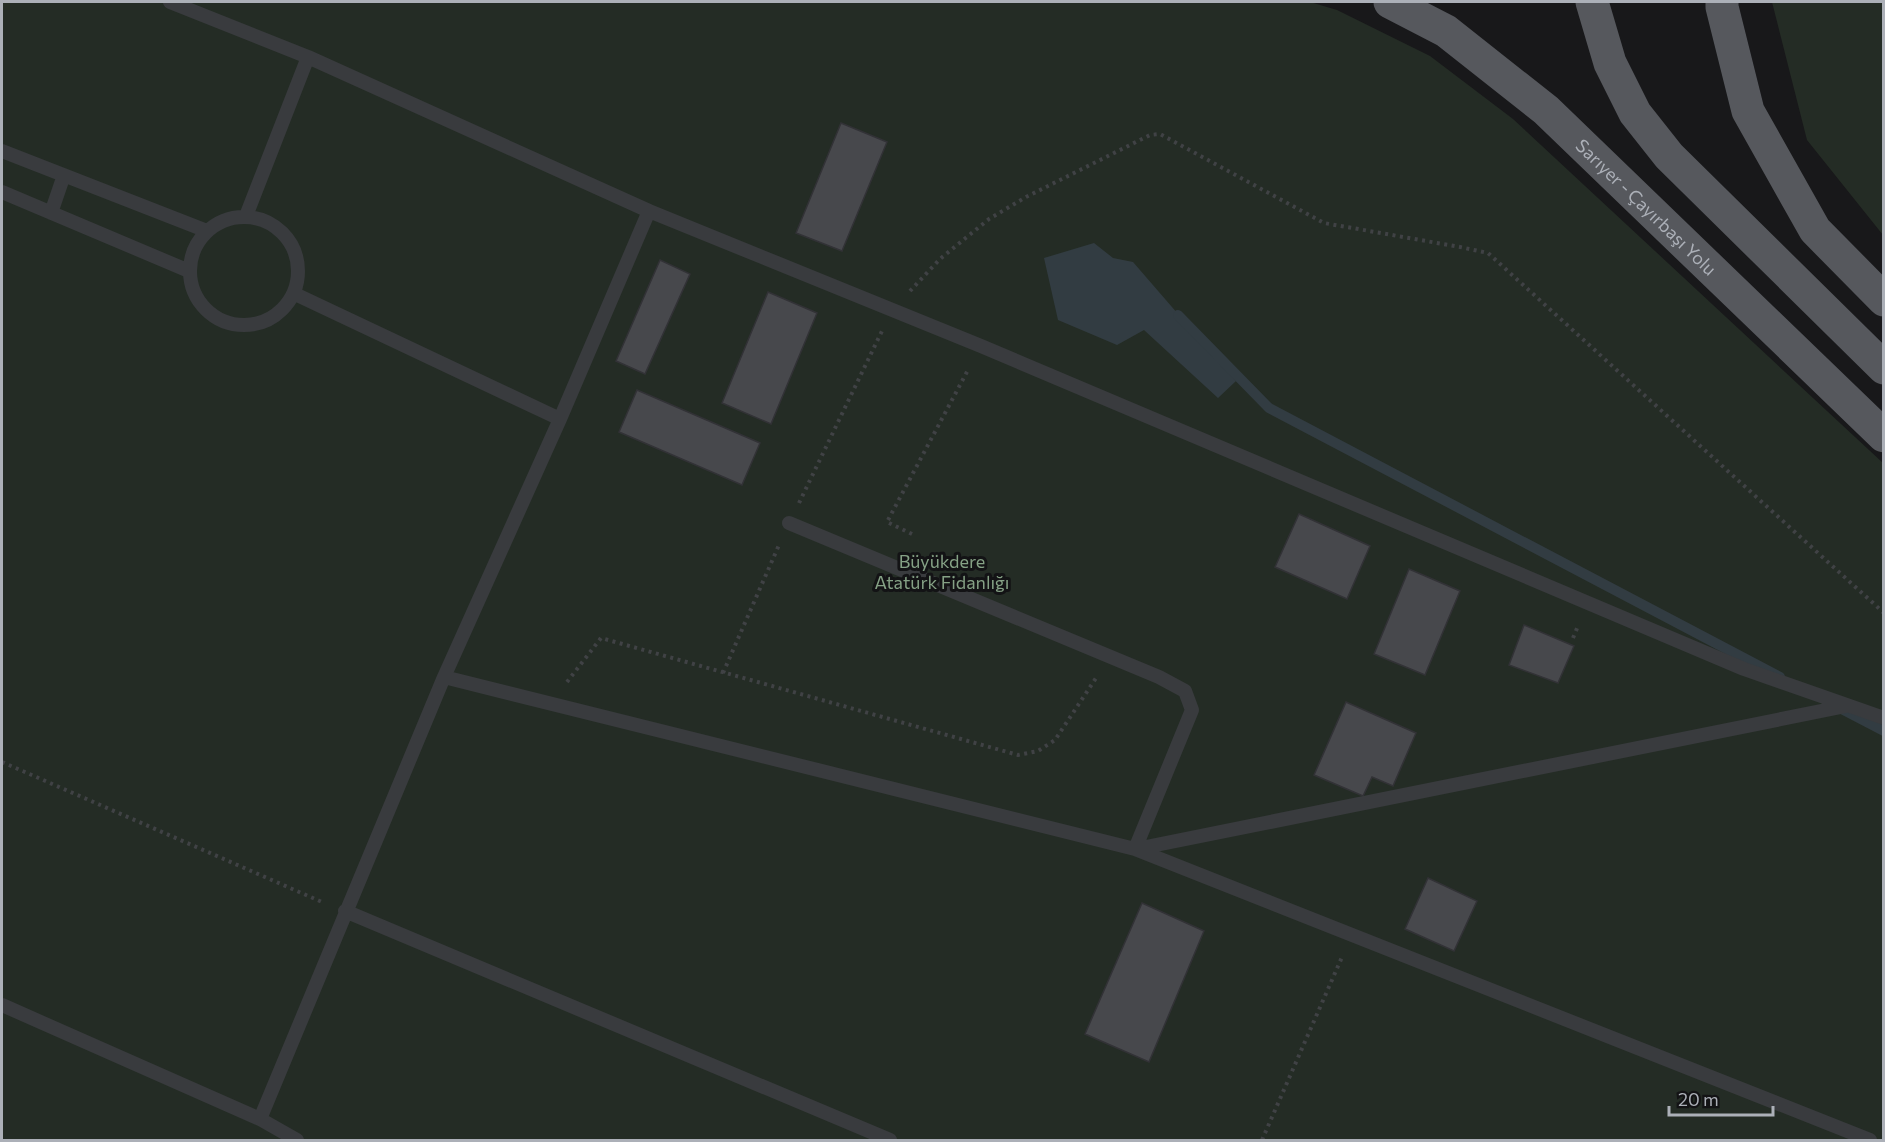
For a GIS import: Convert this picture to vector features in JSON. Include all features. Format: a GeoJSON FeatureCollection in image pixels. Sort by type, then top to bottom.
{"type":"FeatureCollection","features":[{"type":"Feature","properties":{"kind":"main road","name":"Sarıyer - Çayırbaşı Yolu"},"geometry":{"type":"LineString","coordinates":[[1390,2],[1446,31],[1546,110],[1884,436]]}},
{"type":"Feature","properties":{"kind":"main road"},"geometry":{"type":"LineString","coordinates":[[1592,2],[1610,63],[1635,113],[1669,156],[1884,368]]}},
{"type":"Feature","properties":{"kind":"main road"},"geometry":{"type":"LineString","coordinates":[[1722,2],[1748,111],[1815,230],[1884,300]]}},
{"type":"Feature","properties":{"kind":"lane"},"geometry":{"type":"LineString","coordinates":[[170,2],[308,57],[649,211],[893,309],[1734,664],[1884,718]]}},
{"type":"Feature","properties":{"kind":"lane"},"geometry":{"type":"LineString","coordinates":[[246,216],[308,57]]}},
{"type":"Feature","properties":{"kind":"lane"},"geometry":{"type":"LineString","coordinates":[[2,151],[207,231]]}},
{"type":"Feature","properties":{"kind":"lane"},"geometry":{"type":"LineString","coordinates":[[51,213],[64,176]]}},
{"type":"Feature","properties":{"kind":"lane"},"geometry":{"type":"LineString","coordinates":[[2,192],[189,272]]}},
{"type":"Feature","properties":{"kind":"lane"},"geometry":{"type":"LineString","coordinates":[[260,1119],[444,677],[560,419],[649,211]]}},
{"type":"Feature","properties":{"kind":"lane"},"geometry":{"type":"LineString","coordinates":[[246,216],[267,221],[284,234],[296,252],[300,273],[295,294],[282,311],[264,322],[244,326],[223,322],[205,310],[194,292],[189,272],[194,250],[207,231],[225,220],[246,216]]}},
{"type":"Feature","properties":{"kind":"lane"},"geometry":{"type":"LineString","coordinates":[[295,294],[560,419]]}},
{"type":"Feature","properties":{"kind":"lane"},"geometry":{"type":"LineString","coordinates":[[789,523],[1110,656],[1185,691],[1192,710],[1135,849]]}},
{"type":"Feature","properties":{"kind":"lane"},"geometry":{"type":"LineString","coordinates":[[444,677],[1135,849],[1870,1140]]}},
{"type":"Feature","properties":{"kind":"lane"},"geometry":{"type":"LineString","coordinates":[[1135,849],[1848,706]]}},
{"type":"Feature","properties":{"kind":"lane"},"geometry":{"type":"LineString","coordinates":[[345,911],[890,1140]]}},
{"type":"Feature","properties":{"kind":"lane"},"geometry":{"type":"LineString","coordinates":[[2,1005],[260,1119],[297,1140]]}},
{"type":"Feature","properties":{"kind":"path"},"geometry":{"type":"LineString","coordinates":[[723,673],[789,523],[893,309],[940,259],[989,219],[1026,197],[1150,135],[1160,134],[1324,223],[1488,253],[1884,613]]}},
{"type":"Feature","properties":{"kind":"path"},"geometry":{"type":"LineString","coordinates":[[912,534],[887,522],[981,346]]}},
{"type":"Feature","properties":{"kind":"path"},"geometry":{"type":"LineString","coordinates":[[550,704],[601,638],[1018,755],[1038,751],[1055,740],[1110,656]]}},
{"type":"Feature","properties":{"kind":"path"},"geometry":{"type":"LineString","coordinates":[[2,762],[345,911]]}},
{"type":"Feature","properties":{"kind":"path"},"geometry":{"type":"LineString","coordinates":[[1262,1140],[1352,935]]}},
{"type":"Feature","properties":{"kind":"green space","name":"Büyükdere Atatürk Fidanlığı"},"geometry":{"type":"Polygon","coordinates":[[[2,2],[1310,2],[1337,10],[1430,56],[1513,119],[1883,463],[1883,1140],[2,1140],[2,2]]]}},
{"type":"Feature","properties":{"kind":"green space"},"geometry":{"type":"Polygon","coordinates":[[[1772,2],[1883,2],[1883,235],[1807,140],[1772,2]]]}},
{"type":"Feature","properties":{"kind":"shaded area"},"geometry":{"type":"Polygon","coordinates":[[[1094,243],[1113,258],[1133,262],[1236,381],[1218,398],[1144,330],[1117,345],[1058,320],[1044,258],[1094,243]]]}},
{"type":"Feature","properties":{"kind":"building"},"geometry":{"type":"Polygon","coordinates":[[[841,123],[887,142],[842,251],[796,233],[841,123]]]}},
{"type":"Feature","properties":{"kind":"building"},"geometry":{"type":"Polygon","coordinates":[[[660,260],[690,274],[645,374],[616,361],[660,260]]]}},
{"type":"Feature","properties":{"kind":"building"},"geometry":{"type":"Polygon","coordinates":[[[768,292],[817,313],[771,424],[722,403],[768,292]]]}},
{"type":"Feature","properties":{"kind":"building"},"geometry":{"type":"Polygon","coordinates":[[[637,390],[760,443],[742,485],[619,432],[637,390]]]}},
{"type":"Feature","properties":{"kind":"building"},"geometry":{"type":"Polygon","coordinates":[[[1299,514],[1370,546],[1347,599],[1275,567],[1299,514]]]}},
{"type":"Feature","properties":{"kind":"building"},"geometry":{"type":"Polygon","coordinates":[[[1409,569],[1460,591],[1425,675],[1374,654],[1409,569]]]}},
{"type":"Feature","properties":{"kind":"building"},"geometry":{"type":"Polygon","coordinates":[[[1524,625],[1574,646],[1558,683],[1509,665],[1524,625]]]}},
{"type":"Feature","properties":{"kind":"building"},"geometry":{"type":"Polygon","coordinates":[[[1346,702],[1416,733],[1393,786],[1372,777],[1363,796],[1314,775],[1346,702]]]}},
{"type":"Feature","properties":{"kind":"building"},"geometry":{"type":"Polygon","coordinates":[[[1428,878],[1477,901],[1454,951],[1405,929],[1428,878]]]}},
{"type":"Feature","properties":{"kind":"building"},"geometry":{"type":"Polygon","coordinates":[[[1142,903],[1204,931],[1149,1062],[1085,1034],[1142,903]]]}},
{"type":"Feature","properties":{"kind":"waterway"},"geometry":{"type":"LineString","coordinates":[[1178,315],[1269,408],[1780,677]]}},
{"type":"Feature","properties":{"kind":"waterway"},"geometry":{"type":"LineString","coordinates":[[1836,706],[1884,731]]}}]}
